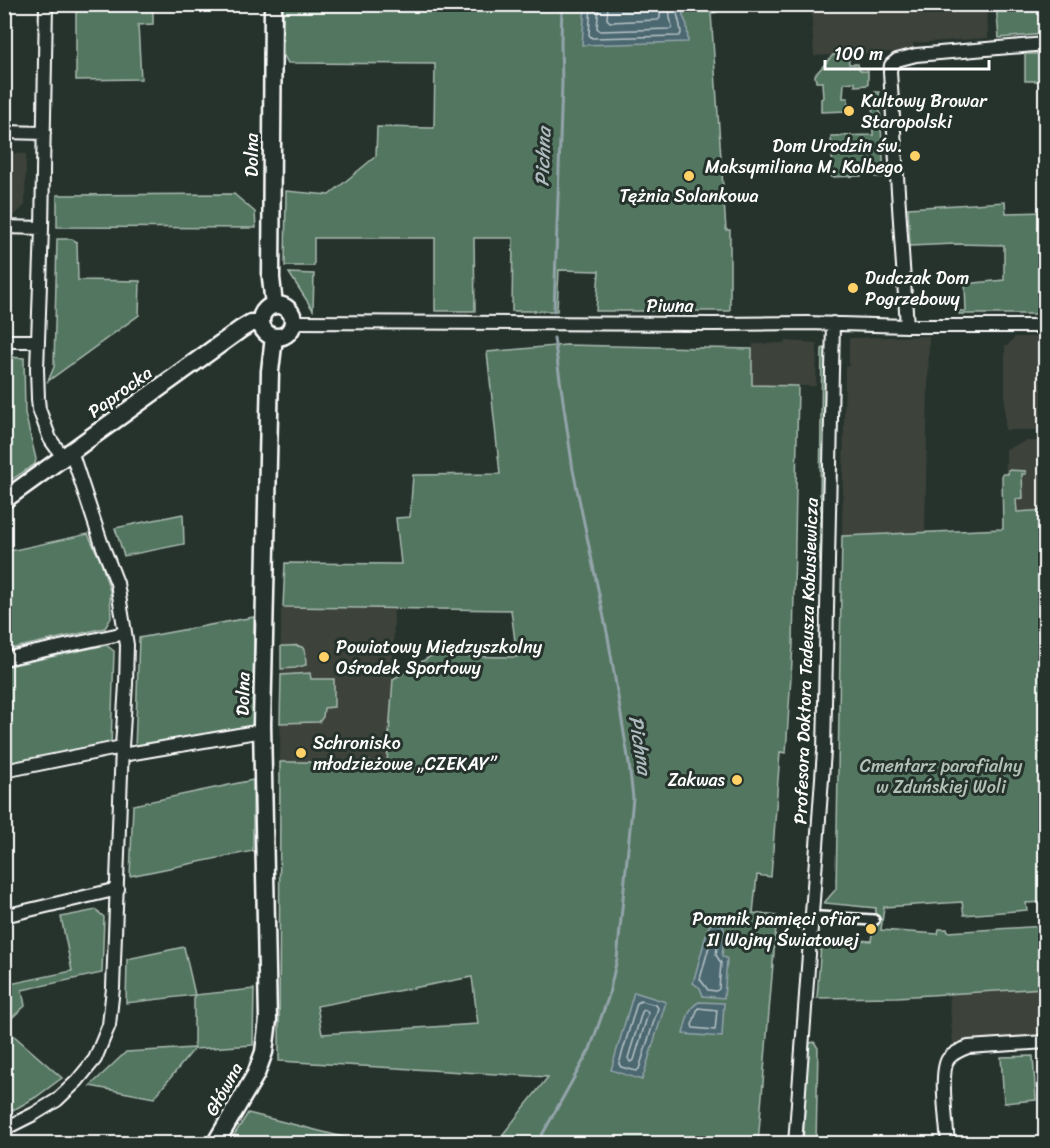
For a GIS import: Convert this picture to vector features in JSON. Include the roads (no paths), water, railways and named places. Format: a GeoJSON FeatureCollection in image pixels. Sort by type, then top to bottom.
{"type":"FeatureCollection","features":[{"type":"Feature","properties":{"kind":"street"},"geometry":{"type":"LineString","coordinates":[[4,1129],[57,1100],[77,1081],[95,1059],[109,1024],[118,889],[126,684],[127,645],[117,583],[67,454],[50,439],[39,409],[37,369],[46,4]]}},
{"type":"Feature","properties":{"kind":"street","name":"Dolna"},"geometry":{"type":"LineString","coordinates":[[273,4],[271,278],[274,305]]}},
{"type":"Feature","properties":{"kind":"street"},"geometry":{"type":"LineString","coordinates":[[907,326],[891,65],[897,60],[916,55],[1046,44]]}},
{"type":"Feature","properties":{"kind":"street"},"geometry":{"type":"LineString","coordinates":[[4,132],[44,133]]}},
{"type":"Feature","properties":{"kind":"street"},"geometry":{"type":"LineString","coordinates":[[4,228],[42,228]]}},
{"type":"Feature","properties":{"kind":"street"},"geometry":{"type":"LineString","coordinates":[[274,305],[288,308],[294,322],[289,332],[279,337],[265,332],[261,323],[264,311],[274,305]]}},
{"type":"Feature","properties":{"kind":"street","name":"Piwna"},"geometry":{"type":"LineString","coordinates":[[294,322],[833,323],[907,326],[1046,326]]}},
{"type":"Feature","properties":{"kind":"street","name":"Paprocka"},"geometry":{"type":"LineString","coordinates":[[4,500],[241,329],[252,323],[261,323]]}},
{"type":"Feature","properties":{"kind":"street","name":"Profesora Doktora Tadeusza Kobusiewicza"},"geometry":{"type":"LineString","coordinates":[[795,1143],[824,751],[833,323]]}},
{"type":"Feature","properties":{"kind":"street","name":"Dolna"},"geometry":{"type":"LineString","coordinates":[[264,1052],[268,1020],[262,731],[270,371],[274,337]]}},
{"type":"Feature","properties":{"kind":"street"},"geometry":{"type":"LineString","coordinates":[[4,341],[38,341]]}},
{"type":"Feature","properties":{"kind":"street"},"geometry":{"type":"LineString","coordinates":[[4,660],[125,633]]}},
{"type":"Feature","properties":{"kind":"street"},"geometry":{"type":"LineString","coordinates":[[4,771],[262,731]]}},
{"type":"Feature","properties":{"kind":"street"},"geometry":{"type":"LineString","coordinates":[[4,916],[118,889]]}},
{"type":"Feature","properties":{"kind":"street"},"geometry":{"type":"LineString","coordinates":[[820,917],[874,920]]}},
{"type":"Feature","properties":{"kind":"street"},"geometry":{"type":"LineString","coordinates":[[948,1143],[944,1067],[949,1058],[957,1051],[968,1047],[1046,1042]]}},
{"type":"Feature","properties":{"kind":"street","name":"Główna"},"geometry":{"type":"LineString","coordinates":[[215,1143],[256,1074],[264,1052]]}},
{"type":"Feature","properties":{"kind":"water"},"geometry":{"type":"Polygon","coordinates":[[[585,5],[682,5],[688,42],[582,45],[585,5]]]}},
{"type":"Feature","properties":{"kind":"water"},"geometry":{"type":"Polygon","coordinates":[[[716,923],[722,925],[725,931],[722,956],[727,960],[724,998],[703,996],[700,988],[693,983],[708,928],[716,923]]]}},
{"type":"Feature","properties":{"kind":"water"},"geometry":{"type":"Polygon","coordinates":[[[634,992],[666,1002],[642,1080],[611,1070],[634,992]]]}},
{"type":"Feature","properties":{"kind":"water"},"geometry":{"type":"Polygon","coordinates":[[[699,1002],[724,1003],[722,1037],[683,1034],[690,1011],[699,1002]]]}},
{"type":"Feature","properties":{"kind":"waterway","name":"Pichna"},"geometry":{"type":"LineString","coordinates":[[554,311],[562,84],[562,4]]}},
{"type":"Feature","properties":{"kind":"waterway","name":"Pichna"},"geometry":{"type":"LineString","coordinates":[[537,1144],[590,1049],[608,998],[617,959],[633,798],[608,637],[573,470],[554,338]]}},
{"type":"Feature","properties":{"kind":"place","name":"Kultowy Browar Staropolski"},"geometry":{"type":"Point","coordinates":[849,111]}},
{"type":"Feature","properties":{"kind":"place","name":"Dom Urodzin św. Maksymiliana M. Kolbego"},"geometry":{"type":"Point","coordinates":[915,156]}},
{"type":"Feature","properties":{"kind":"place","name":"Tężnia Solankowa"},"geometry":{"type":"Point","coordinates":[689,176]}},
{"type":"Feature","properties":{"kind":"place","name":"Dudczak Dom Pogrzebowy"},"geometry":{"type":"Point","coordinates":[853,288]}},
{"type":"Feature","properties":{"kind":"place","name":"Powiatowy Międzyszkolny Ośrodek Sportowy"},"geometry":{"type":"Point","coordinates":[324,657]}},
{"type":"Feature","properties":{"kind":"place","name":"Schronisko młodzieżowe „CZEKAY”"},"geometry":{"type":"Point","coordinates":[301,753]}},
{"type":"Feature","properties":{"kind":"place","name":"Zakwas"},"geometry":{"type":"Point","coordinates":[737,780]}},
{"type":"Feature","properties":{"kind":"place","name":"Pomnik pamięci ofiar II Wojny Światowej"},"geometry":{"type":"Point","coordinates":[871,929]}},
{"type":"Feature","properties":{"kind":"park label","name":"Cmentarz parafialny w Zduńskiej Woli"},"geometry":{"type":"Point","coordinates":[941,776]}}]}
